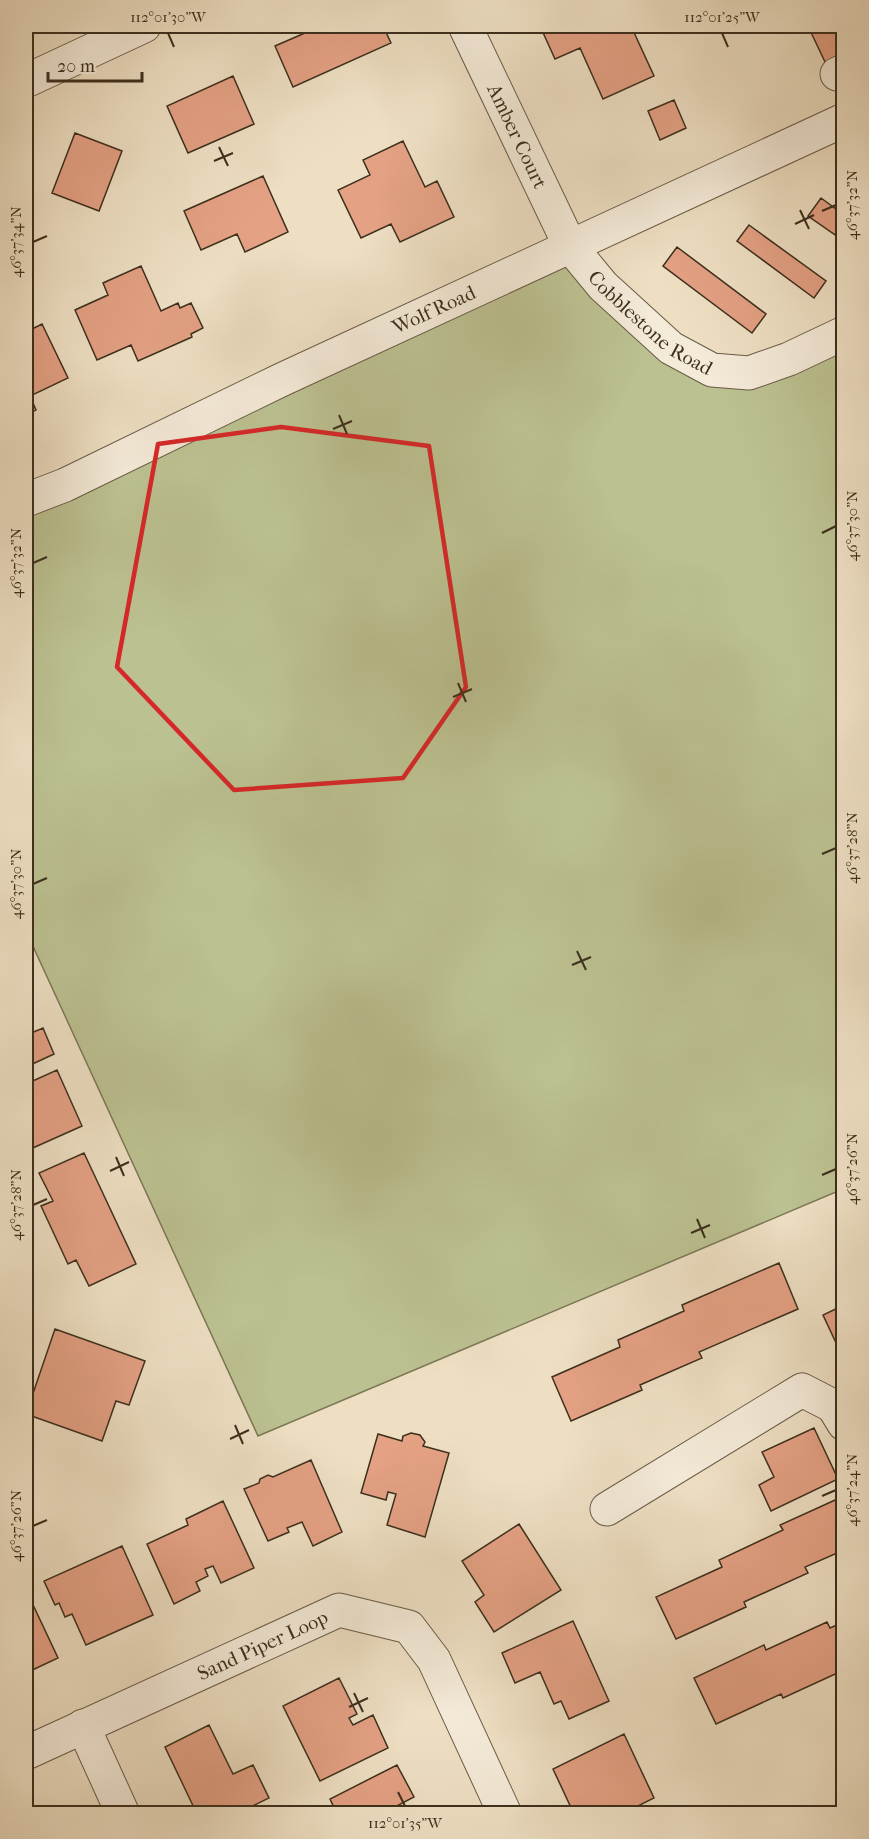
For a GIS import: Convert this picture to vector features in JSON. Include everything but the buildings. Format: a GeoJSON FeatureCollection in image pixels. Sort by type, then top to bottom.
{"type":"FeatureCollection","features":[{"type":"Feature","properties":{"kind":"street"},"geometry":{"type":"LineString","coordinates":[[26,81],[144,26]]}},
{"type":"Feature","properties":{"kind":"street","name":"Amber Court"},"geometry":{"type":"LineString","coordinates":[[465,26],[570,246]]}},
{"type":"Feature","properties":{"kind":"street","name":"Wolf Road"},"geometry":{"type":"LineString","coordinates":[[26,500],[65,485],[270,386],[843,120]]}},
{"type":"Feature","properties":{"kind":"street","name":"Cobblestone Road"},"geometry":{"type":"LineString","coordinates":[[570,246],[603,286],[671,348],[712,370],[749,373],[789,359],[843,333]]}},
{"type":"Feature","properties":{"kind":"street"},"geometry":{"type":"LineString","coordinates":[[607,1509],[802,1389],[833,1406],[843,1424]]}},
{"type":"Feature","properties":{"kind":"street","name":"Sand Piper Loop"},"geometry":{"type":"LineString","coordinates":[[26,1753],[339,1610],[409,1627],[434,1660],[505,1814]]}},
{"type":"Feature","properties":{"kind":"street"},"geometry":{"type":"LineString","coordinates":[[83,1726],[123,1814]]}},
{"type":"Feature","properties":{"kind":"highlighted area"},"geometry":{"type":"Polygon","coordinates":[[[281,427],[429,446],[466,687],[403,778],[234,790],[117,667],[158,444],[281,427]]]}},
{"type":"Feature","properties":{"kind":"green space"},"geometry":{"type":"Polygon","coordinates":[[[570,246],[671,349],[749,373],[843,340],[843,1189],[258,1436],[26,931],[26,486],[570,246]]]}}]}
